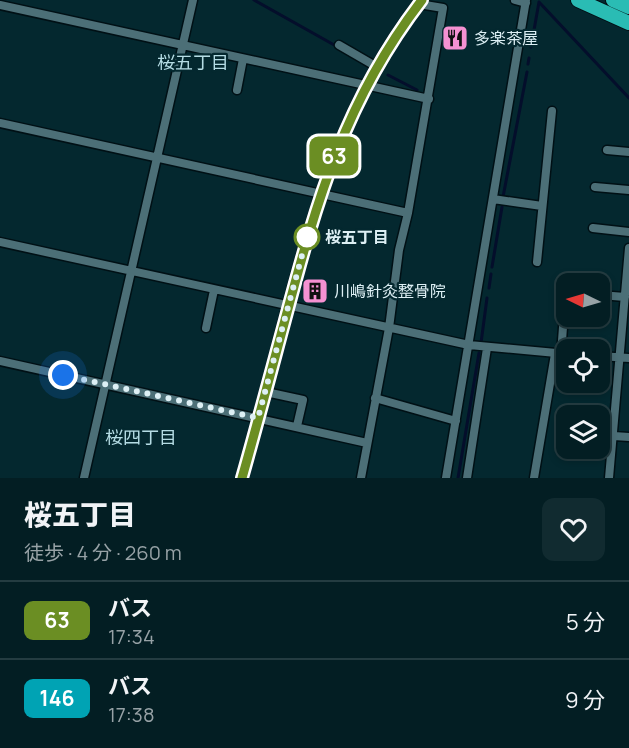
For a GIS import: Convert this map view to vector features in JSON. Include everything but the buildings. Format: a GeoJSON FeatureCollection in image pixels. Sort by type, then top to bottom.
{"type":"FeatureCollection","features":[{"type":"Feature","properties":{"kind":"highway"},"geometry":{"type":"LineString","coordinates":[[578,0],[629,23]]}},
{"type":"Feature","properties":{"kind":"highway"},"geometry":{"type":"LineString","coordinates":[[613,0],[629,7]]}},
{"type":"Feature","properties":{"kind":"street"},"geometry":{"type":"LineString","coordinates":[[84,478],[193,0]]}},
{"type":"Feature","properties":{"kind":"street"},"geometry":{"type":"LineString","coordinates":[[446,478],[526,1],[515,0]]}},
{"type":"Feature","properties":{"kind":"street"},"geometry":{"type":"LineString","coordinates":[[242,478],[320,193],[341,137],[377,67],[421,2],[444,4],[429,99],[399,250],[388,328],[361,478]]}},
{"type":"Feature","properties":{"kind":"street"},"geometry":{"type":"LineString","coordinates":[[0,5],[429,99]]}},
{"type":"Feature","properties":{"kind":"street"},"geometry":{"type":"LineString","coordinates":[[339,45],[377,67]]}},
{"type":"Feature","properties":{"kind":"street"},"geometry":{"type":"LineString","coordinates":[[237,90],[243,59]]}},
{"type":"Feature","properties":{"kind":"street"},"geometry":{"type":"LineString","coordinates":[[537,262],[552,111]]}},
{"type":"Feature","properties":{"kind":"street"},"geometry":{"type":"LineString","coordinates":[[0,123],[408,213]]}},
{"type":"Feature","properties":{"kind":"street"},"geometry":{"type":"LineString","coordinates":[[607,150],[629,152]]}},
{"type":"Feature","properties":{"kind":"street"},"geometry":{"type":"LineString","coordinates":[[595,187],[629,190]]}},
{"type":"Feature","properties":{"kind":"street"},"geometry":{"type":"LineString","coordinates":[[493,199],[542,206]]}},
{"type":"Feature","properties":{"kind":"street"},"geometry":{"type":"LineString","coordinates":[[593,228],[629,232]]}},
{"type":"Feature","properties":{"kind":"street"},"geometry":{"type":"LineString","coordinates":[[0,242],[469,345],[556,354]]}},
{"type":"Feature","properties":{"kind":"street"},"geometry":{"type":"LineString","coordinates":[[609,478],[625,358],[625,297],[629,248]]}},
{"type":"Feature","properties":{"kind":"street"},"geometry":{"type":"LineString","coordinates":[[206,328],[214,290]]}},
{"type":"Feature","properties":{"kind":"street"},"geometry":{"type":"LineString","coordinates":[[610,296],[625,297]]}},
{"type":"Feature","properties":{"kind":"street"},"geometry":{"type":"LineString","coordinates":[[467,478],[487,348]]}},
{"type":"Feature","properties":{"kind":"street"},"geometry":{"type":"LineString","coordinates":[[610,357],[625,358]]}},
{"type":"Feature","properties":{"kind":"street"},"geometry":{"type":"LineString","coordinates":[[0,361],[367,443]]}},
{"type":"Feature","properties":{"kind":"street"},"geometry":{"type":"LineString","coordinates":[[534,478],[556,377]]}},
{"type":"Feature","properties":{"kind":"street"},"geometry":{"type":"LineString","coordinates":[[266,392],[303,400],[297,426]]}},
{"type":"Feature","properties":{"kind":"street"},"geometry":{"type":"LineString","coordinates":[[375,398],[456,421]]}},
{"type":"Feature","properties":{"kind":"street"},"geometry":{"type":"LineString","coordinates":[[614,436],[629,437]]}},
{"type":"Feature","properties":{"kind":"waterway"},"geometry":{"type":"LineString","coordinates":[[254,0],[336,46]]}},
{"type":"Feature","properties":{"kind":"waterway"},"geometry":{"type":"LineString","coordinates":[[539,2],[629,98]]}},
{"type":"Feature","properties":{"kind":"waterway"},"geometry":{"type":"LineString","coordinates":[[531,47],[539,2]]}},
{"type":"Feature","properties":{"kind":"waterway"},"geometry":{"type":"LineString","coordinates":[[528,64],[529,58]]}},
{"type":"Feature","properties":{"kind":"waterway"},"geometry":{"type":"LineString","coordinates":[[503,197],[527,72]]}},
{"type":"Feature","properties":{"kind":"waterway"},"geometry":{"type":"LineString","coordinates":[[388,75],[417,90]]}},
{"type":"Feature","properties":{"kind":"waterway"},"geometry":{"type":"LineString","coordinates":[[492,267],[502,207]]}},
{"type":"Feature","properties":{"kind":"waterway"},"geometry":{"type":"LineString","coordinates":[[489,288],[491,274]]}},
{"type":"Feature","properties":{"kind":"waterway"},"geometry":{"type":"LineString","coordinates":[[481,343],[487,298]]}},
{"type":"Feature","properties":{"kind":"waterway"},"geometry":{"type":"LineString","coordinates":[[458,478],[479,353]]}},
{"type":"Feature","properties":{"kind":"bus line","name":"63"},"geometry":{"type":"LineString","coordinates":[[242,478],[301,260],[333,157],[366,86],[422,0]]}},
{"type":"Feature","properties":{"kind":"place","name":"多楽茶屋"},"geometry":{"type":"Point","coordinates":[455,38]}},
{"type":"Feature","properties":{"kind":"place","name":"桜五丁目"},"geometry":{"type":"Point","coordinates":[307,237]}},
{"type":"Feature","properties":{"kind":"place","name":"川嶋針灸整骨院"},"geometry":{"type":"Point","coordinates":[315,291]}},
{"type":"Feature","properties":{"kind":"district","name":"桜五丁目"},"geometry":{"type":"Point","coordinates":[193,62]}},
{"type":"Feature","properties":{"kind":"district","name":"桜四丁目"},"geometry":{"type":"Point","coordinates":[141,437]}},
{"type":"Feature","properties":{"kind":"route"},"geometry":{"type":"LineString","coordinates":[[63,375],[258,418],[307,237]]}}]}
